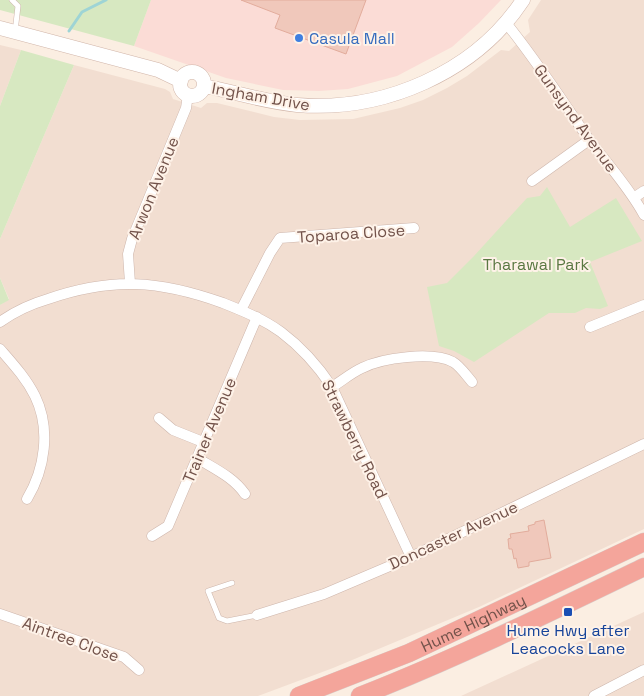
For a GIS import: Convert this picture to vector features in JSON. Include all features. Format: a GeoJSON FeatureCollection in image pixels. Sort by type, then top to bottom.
{"type":"FeatureCollection","features":[{"type":"Feature","properties":{"kind":"highway","name":"Hume Highway"},"geometry":{"type":"LineString","coordinates":[[299,696],[409,654],[644,542]]}},
{"type":"Feature","properties":{"kind":"highway","name":"Hume Highway"},"geometry":{"type":"LineString","coordinates":[[360,696],[392,684],[566,605],[644,567]]}},
{"type":"Feature","properties":{"kind":"street","name":"Ingham Drive"},"geometry":{"type":"LineString","coordinates":[[204,86],[294,104],[330,105],[372,100],[419,85],[445,72],[471,55],[506,23],[524,0]]}},
{"type":"Feature","properties":{"kind":"street","name":"Gunsynd Avenue"},"geometry":{"type":"LineString","coordinates":[[506,23],[525,46],[589,140],[635,197],[644,215]]}},
{"type":"Feature","properties":{"kind":"street"},"geometry":{"type":"LineString","coordinates":[[0,28],[158,70],[181,81]]}},
{"type":"Feature","properties":{"kind":"street"},"geometry":{"type":"LineString","coordinates":[[196,73],[203,80],[204,86],[198,95],[188,96],[182,90],[181,81],[187,74],[196,73]]}},
{"type":"Feature","properties":{"kind":"street","name":"Arwon Avenue"},"geometry":{"type":"LineString","coordinates":[[130,283],[128,254],[132,239],[186,108],[188,96]]}},
{"type":"Feature","properties":{"kind":"street"},"geometry":{"type":"LineString","coordinates":[[532,180],[589,140]]}},
{"type":"Feature","properties":{"kind":"street"},"geometry":{"type":"LineString","coordinates":[[635,197],[644,192]]}},
{"type":"Feature","properties":{"kind":"street","name":"Toparoa Close"},"geometry":{"type":"LineString","coordinates":[[242,310],[270,253],[280,238],[414,228]]}},
{"type":"Feature","properties":{"kind":"street","name":"Strawberry Road"},"geometry":{"type":"LineString","coordinates":[[0,322],[20,310],[64,293],[96,286],[130,283],[160,285],[182,290],[242,310],[257,317],[294,341],[317,366],[332,387],[411,557]]}},
{"type":"Feature","properties":{"kind":"street"},"geometry":{"type":"LineString","coordinates":[[590,326],[644,305]]}},
{"type":"Feature","properties":{"kind":"street","name":"Trainer Avenue"},"geometry":{"type":"LineString","coordinates":[[152,536],[168,526],[257,317]]}},
{"type":"Feature","properties":{"kind":"street"},"geometry":{"type":"LineString","coordinates":[[0,349],[27,383],[41,412],[44,430],[43,457],[36,484],[27,500]]}},
{"type":"Feature","properties":{"kind":"street"},"geometry":{"type":"LineString","coordinates":[[332,387],[362,368],[383,361],[428,356],[443,358],[455,363],[472,382]]}},
{"type":"Feature","properties":{"kind":"street"},"geometry":{"type":"LineString","coordinates":[[159,418],[173,430],[203,442]]}},
{"type":"Feature","properties":{"kind":"street","name":"Doncaster Avenue"},"geometry":{"type":"LineString","coordinates":[[257,615],[324,594],[411,557],[644,444]]}},
{"type":"Feature","properties":{"kind":"street"},"geometry":{"type":"LineString","coordinates":[[196,458],[235,482],[244,494]]}},
{"type":"Feature","properties":{"kind":"street","name":"Aintree Close"},"geometry":{"type":"LineString","coordinates":[[0,614],[124,657],[139,670]]}},
{"type":"Feature","properties":{"kind":"street"},"geometry":{"type":"LineString","coordinates":[[594,696],[644,670]]}},
{"type":"Feature","properties":{"kind":"lane"},"geometry":{"type":"LineString","coordinates":[[12,0],[18,6],[15,32]]}},
{"type":"Feature","properties":{"kind":"lane"},"geometry":{"type":"LineString","coordinates":[[232,583],[208,591],[219,618],[227,621],[257,615]]}},
{"type":"Feature","properties":{"kind":"shaded area","name":"Casula Mall"},"geometry":{"type":"Polygon","coordinates":[[[151,0],[501,0],[452,47],[397,76],[348,89],[319,91],[283,90],[226,78],[134,46],[151,0]]]}},
{"type":"Feature","properties":{"kind":"shaded area"},"geometry":{"type":"Polygon","coordinates":[[[541,0],[644,0],[644,529],[479,607],[333,668],[258,696],[0,696],[0,305],[9,299],[0,278],[0,239],[74,65],[165,89],[170,92],[173,99],[201,108],[207,103],[217,103],[274,117],[300,120],[353,119],[400,108],[423,100],[467,76],[501,50],[509,51],[530,32],[528,20],[541,0]]]}},
{"type":"Feature","properties":{"kind":"shaded area"},"geometry":{"type":"Polygon","coordinates":[[[0,45],[21,50],[0,106],[0,45]]]}},
{"type":"Feature","properties":{"kind":"shaded area"},"geometry":{"type":"Polygon","coordinates":[[[644,612],[644,696],[461,696],[644,612]]]}},
{"type":"Feature","properties":{"kind":"green space"},"geometry":{"type":"Polygon","coordinates":[[[0,0],[151,0],[134,46],[0,10],[0,0]]]}},
{"type":"Feature","properties":{"kind":"green space"},"geometry":{"type":"Polygon","coordinates":[[[21,50],[74,65],[0,239],[0,106],[21,50]]]}},
{"type":"Feature","properties":{"kind":"green space","name":"Tharawal Park"},"geometry":{"type":"Polygon","coordinates":[[[547,187],[570,227],[616,198],[642,241],[590,262],[608,306],[600,309],[586,308],[575,313],[549,313],[474,362],[454,351],[439,346],[427,287],[447,283],[527,198],[540,196],[547,187]]]}},
{"type":"Feature","properties":{"kind":"green space"},"geometry":{"type":"Polygon","coordinates":[[[0,278],[9,300],[0,305],[0,278]]]}},
{"type":"Feature","properties":{"kind":"building","name":"Casula Mall"},"geometry":{"type":"Polygon","coordinates":[[[241,0],[366,0],[346,54],[275,28],[280,15],[241,0]]]}},
{"type":"Feature","properties":{"kind":"building"},"geometry":{"type":"Polygon","coordinates":[[[544,520],[551,558],[529,562],[529,566],[518,568],[512,549],[509,549],[508,539],[511,538],[510,534],[529,531],[528,526],[544,520]]]}},
{"type":"Feature","properties":{"kind":"waterway"},"geometry":{"type":"LineString","coordinates":[[69,31],[82,12],[106,0]]}},
{"type":"Feature","properties":{"kind":"place","name":"Casula Mall"},"geometry":{"type":"Point","coordinates":[299,38]}},
{"type":"Feature","properties":{"kind":"place","name":"Hume Hwy after Leacocks Lane"},"geometry":{"type":"Point","coordinates":[568,612]}}]}
